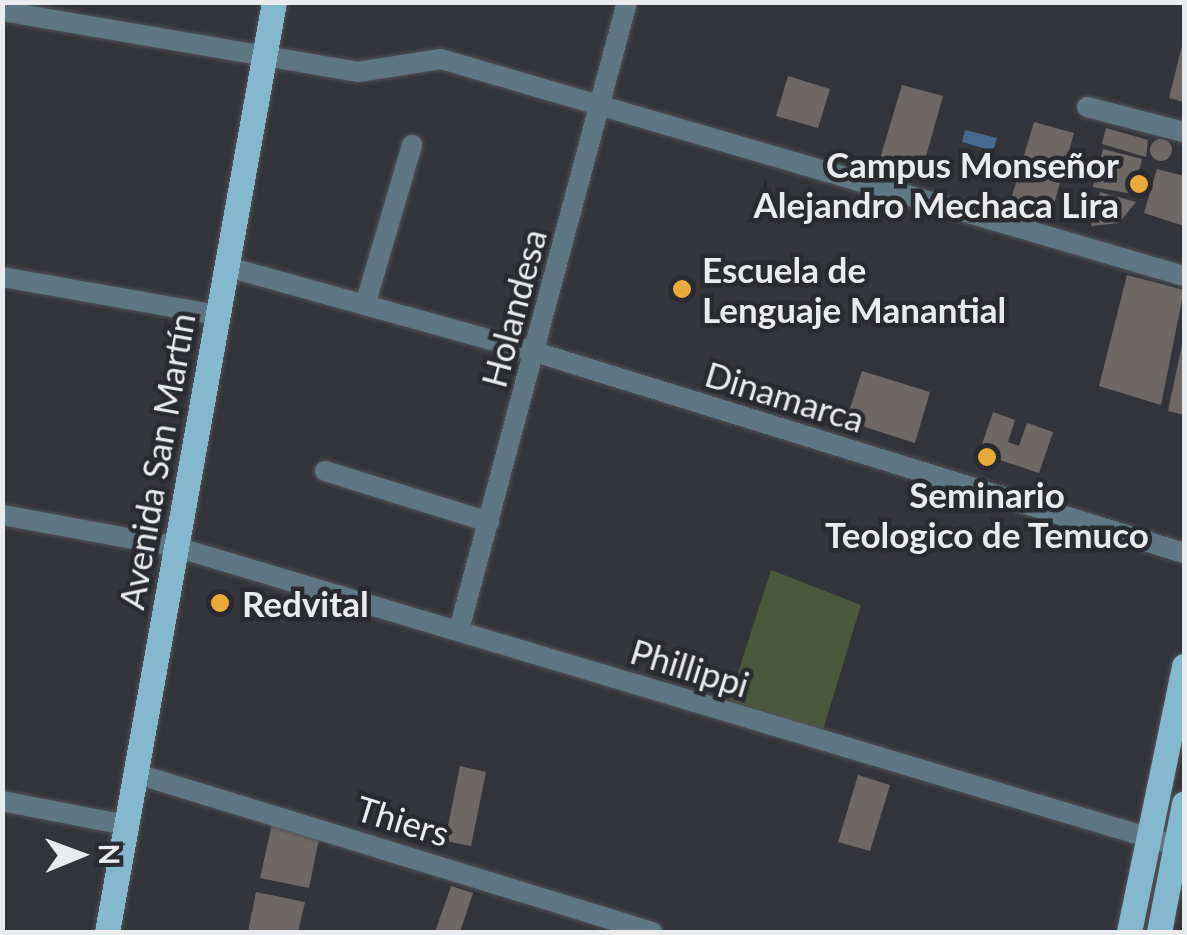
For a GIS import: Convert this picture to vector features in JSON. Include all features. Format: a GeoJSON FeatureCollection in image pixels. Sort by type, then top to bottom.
{"type":"FeatureCollection","features":[{"type":"Feature","properties":{"kind":"main road","name":"Avenida San Martín"},"geometry":{"type":"LineString","coordinates":[[107,932],[274,2]]}},
{"type":"Feature","properties":{"kind":"main road"},"geometry":{"type":"LineString","coordinates":[[1129,932],[1184,666]]}},
{"type":"Feature","properties":{"kind":"main road"},"geometry":{"type":"LineString","coordinates":[[1159,932],[1180,847],[1184,804]]}},
{"type":"Feature","properties":{"kind":"street","name":"Holandesa"},"geometry":{"type":"LineString","coordinates":[[459,630],[626,2]]}},
{"type":"Feature","properties":{"kind":"street"},"geometry":{"type":"LineString","coordinates":[[2,12],[358,72],[441,59],[600,110],[1184,276]]}},
{"type":"Feature","properties":{"kind":"street"},"geometry":{"type":"LineString","coordinates":[[1087,107],[1184,132]]}},
{"type":"Feature","properties":{"kind":"street"},"geometry":{"type":"LineString","coordinates":[[365,305],[412,145]]}},
{"type":"Feature","properties":{"kind":"street","name":"Dinamarca"},"geometry":{"type":"LineString","coordinates":[[228,267],[535,352],[1184,553]]}},
{"type":"Feature","properties":{"kind":"street"},"geometry":{"type":"LineString","coordinates":[[2,278],[218,316]]}},
{"type":"Feature","properties":{"kind":"street"},"geometry":{"type":"LineString","coordinates":[[326,472],[490,522]]}},
{"type":"Feature","properties":{"kind":"street","name":"Phillippi"},"geometry":{"type":"LineString","coordinates":[[2,514],[176,546],[1180,847]]}},
{"type":"Feature","properties":{"kind":"street","name":"Thiers"},"geometry":{"type":"LineString","coordinates":[[134,774],[652,932]]}},
{"type":"Feature","properties":{"kind":"street"},"geometry":{"type":"LineString","coordinates":[[2,801],[126,824]]}},
{"type":"Feature","properties":{"kind":"green space"},"geometry":{"type":"Polygon","coordinates":[[[771,570],[861,605],[823,730],[729,701],[771,570]]]}},
{"type":"Feature","properties":{"kind":"water"},"geometry":{"type":"Polygon","coordinates":[[[965,130],[997,138],[993,151],[962,142],[965,130]]]}},
{"type":"Feature","properties":{"kind":"building"},"geometry":{"type":"Polygon","coordinates":[[[1184,42],[1184,102],[1169,98],[1184,42]]]}},
{"type":"Feature","properties":{"kind":"building"},"geometry":{"type":"Polygon","coordinates":[[[788,76],[830,89],[818,128],[776,116],[788,76]]]}},
{"type":"Feature","properties":{"kind":"building"},"geometry":{"type":"Polygon","coordinates":[[[902,85],[943,96],[921,174],[879,162],[902,85]]]}},
{"type":"Feature","properties":{"kind":"building"},"geometry":{"type":"Polygon","coordinates":[[[1034,122],[1074,133],[1052,211],[1011,199],[1034,122]]]}},
{"type":"Feature","properties":{"kind":"building"},"geometry":{"type":"Polygon","coordinates":[[[1106,128],[1148,140],[1146,157],[1102,144],[1106,128]]]}},
{"type":"Feature","properties":{"kind":"building"},"geometry":{"type":"Polygon","coordinates":[[[1161,139],[1169,142],[1169,158],[1161,161],[1153,158],[1150,150],[1153,142],[1161,139]]]}},
{"type":"Feature","properties":{"kind":"building"},"geometry":{"type":"Polygon","coordinates":[[[1103,149],[1142,159],[1133,194],[1093,187],[1103,149]]]}},
{"type":"Feature","properties":{"kind":"building"},"geometry":{"type":"Polygon","coordinates":[[[1157,169],[1184,176],[1184,226],[1144,213],[1157,169]]]}},
{"type":"Feature","properties":{"kind":"building"},"geometry":{"type":"Polygon","coordinates":[[[1100,192],[1136,202],[1119,223],[1091,226],[1100,192]]]}},
{"type":"Feature","properties":{"kind":"building"},"geometry":{"type":"Polygon","coordinates":[[[1127,275],[1184,290],[1161,405],[1099,386],[1127,275]]]}},
{"type":"Feature","properties":{"kind":"building"},"geometry":{"type":"Polygon","coordinates":[[[1184,335],[1184,415],[1168,411],[1184,335]]]}},
{"type":"Feature","properties":{"kind":"building"},"geometry":{"type":"Polygon","coordinates":[[[862,371],[930,392],[915,443],[846,421],[862,371]]]}},
{"type":"Feature","properties":{"kind":"building"},"geometry":{"type":"Polygon","coordinates":[[[993,412],[1015,420],[1008,442],[1019,446],[1027,423],[1053,432],[1039,473],[979,453],[993,412]]]}},
{"type":"Feature","properties":{"kind":"building"},"geometry":{"type":"Polygon","coordinates":[[[460,766],[486,772],[471,846],[445,841],[460,766]]]}},
{"type":"Feature","properties":{"kind":"building"},"geometry":{"type":"Polygon","coordinates":[[[858,775],[890,785],[870,851],[838,842],[858,775]]]}},
{"type":"Feature","properties":{"kind":"building"},"geometry":{"type":"Polygon","coordinates":[[[272,824],[320,834],[309,888],[260,878],[272,824]]]}},
{"type":"Feature","properties":{"kind":"building"},"geometry":{"type":"Polygon","coordinates":[[[451,886],[473,893],[460,932],[435,932],[451,886]]]}},
{"type":"Feature","properties":{"kind":"building"},"geometry":{"type":"Polygon","coordinates":[[[256,892],[305,902],[298,932],[248,932],[256,892]]]}},
{"type":"Feature","properties":{"kind":"place","name":"Campus Monseñor Alejandro Mechaca Lira"},"geometry":{"type":"Point","coordinates":[1139,184]}},
{"type":"Feature","properties":{"kind":"place","name":"Escuela de Lenguaje Manantial"},"geometry":{"type":"Point","coordinates":[682,289]}},
{"type":"Feature","properties":{"kind":"place","name":"Seminario Teologico de Temuco"},"geometry":{"type":"Point","coordinates":[987,457]}},
{"type":"Feature","properties":{"kind":"place","name":"Redvital"},"geometry":{"type":"Point","coordinates":[220,603]}}]}
